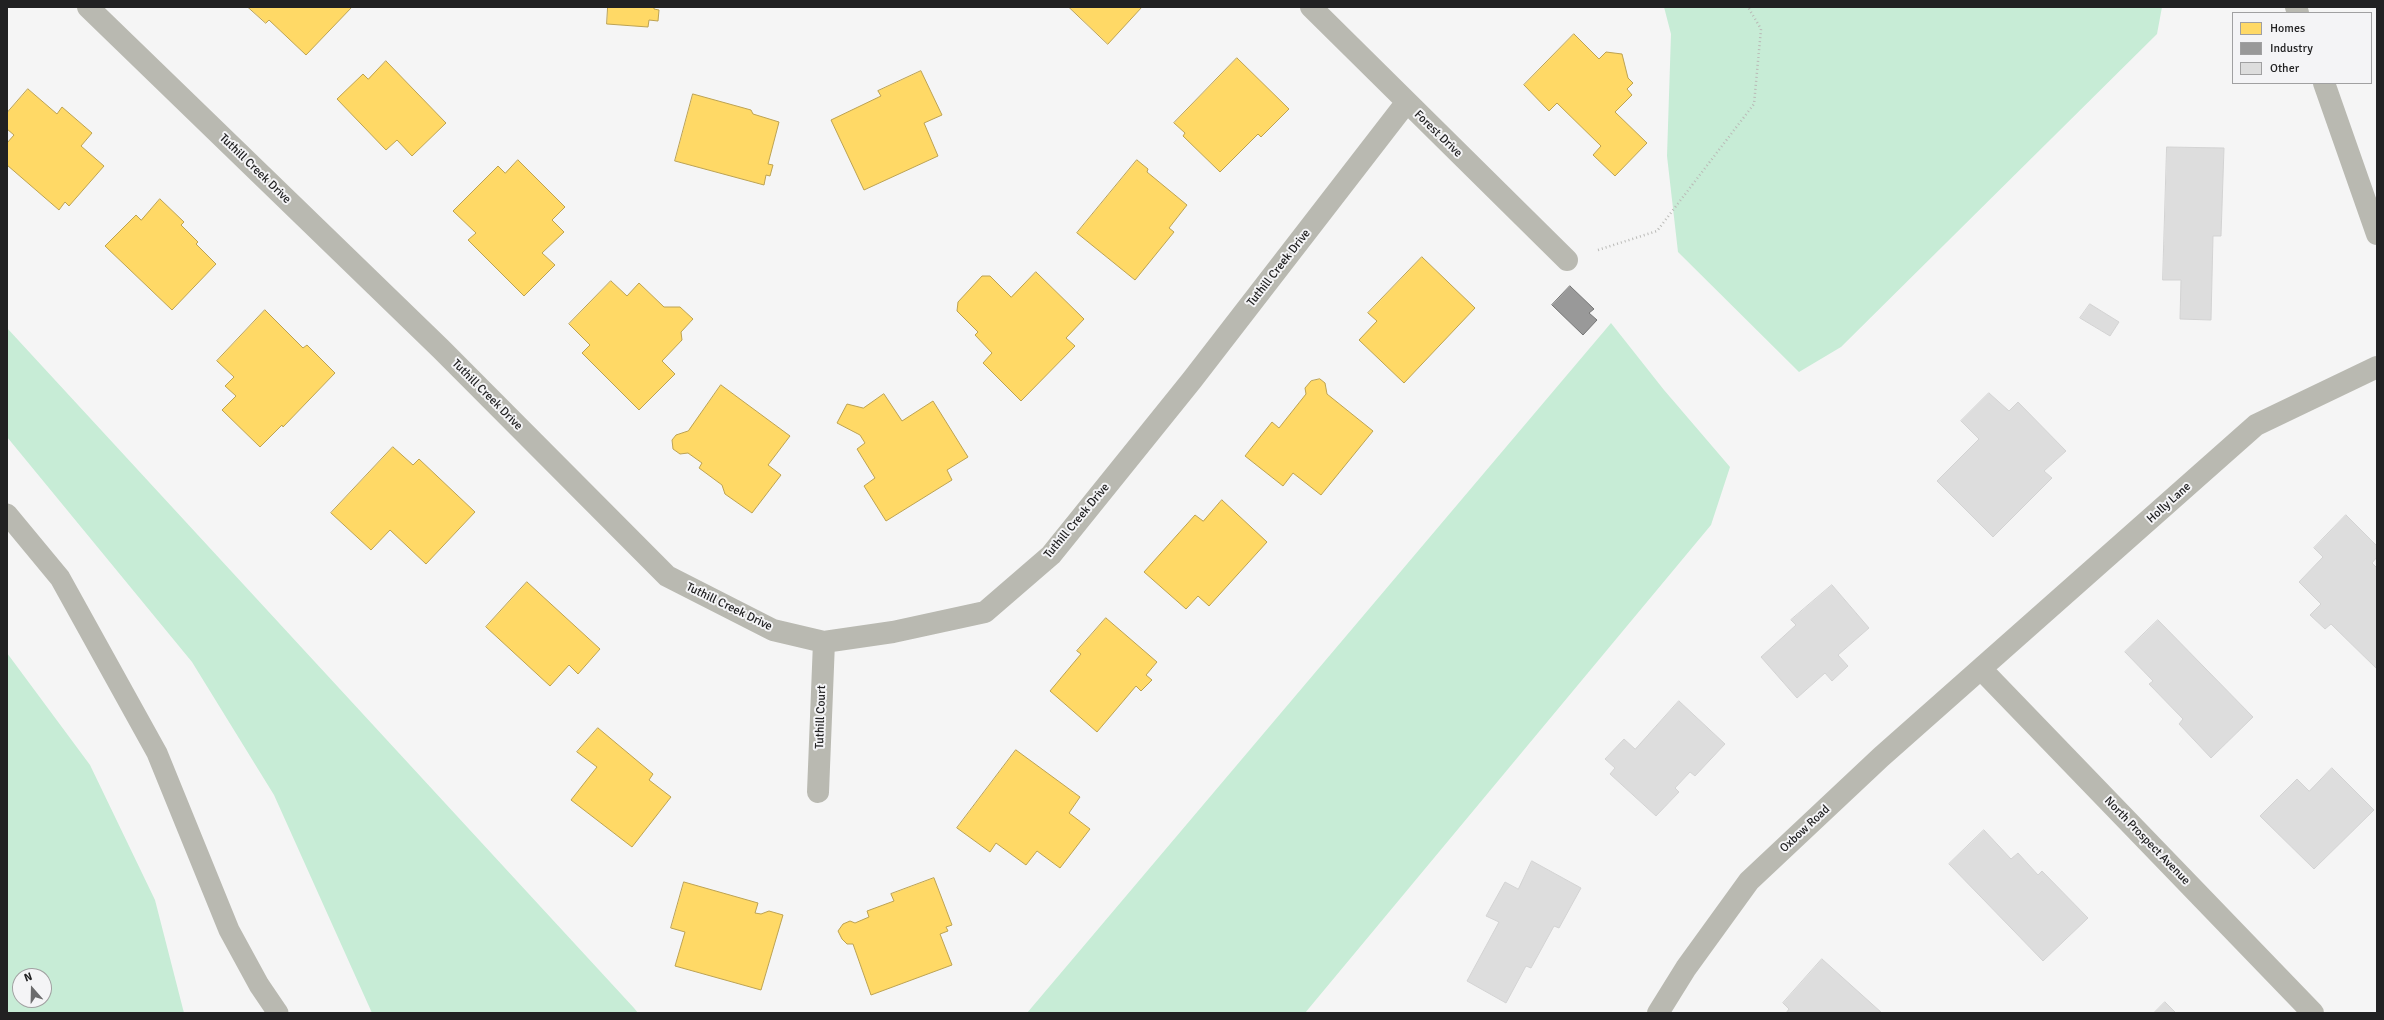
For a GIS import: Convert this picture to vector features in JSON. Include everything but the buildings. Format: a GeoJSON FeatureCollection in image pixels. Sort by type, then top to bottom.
{"type":"FeatureCollection","features":[{"type":"Feature","properties":{"kind":"street","name":"Tuthill Creek Drive"},"geometry":{"type":"LineString","coordinates":[[88,7],[441,349],[667,576],[773,630],[824,642],[893,632],[985,612],[1051,555],[1192,380],[1406,103]]}},
{"type":"Feature","properties":{"kind":"street","name":"Forest Drive"},"geometry":{"type":"LineString","coordinates":[[1311,7],[1406,103],[1567,260]]}},
{"type":"Feature","properties":{"kind":"street"},"geometry":{"type":"LineString","coordinates":[[2324,84],[2377,234]]}},
{"type":"Feature","properties":{"kind":"street","name":"Holly Lane"},"geometry":{"type":"LineString","coordinates":[[1981,670],[2256,425],[2377,367]]}},
{"type":"Feature","properties":{"kind":"street","name":"Tuthill Court"},"geometry":{"type":"LineString","coordinates":[[818,792],[824,642]]}},
{"type":"Feature","properties":{"kind":"street","name":"Oxbow Road"},"geometry":{"type":"LineString","coordinates":[[1658,1013],[1686,968],[1750,881],[1881,757],[1981,670]]}},
{"type":"Feature","properties":{"kind":"street","name":"North Prospect Avenue"},"geometry":{"type":"LineString","coordinates":[[1981,670],[2313,1013]]}},
{"type":"Feature","properties":{"kind":"lane"},"geometry":{"type":"LineString","coordinates":[[7,514],[60,578],[157,754],[229,930],[259,985],[278,1013]]}},
{"type":"Feature","properties":{"kind":"path"},"geometry":{"type":"LineString","coordinates":[[1567,260],[1657,231],[1754,104],[1761,29],[1748,7]]}},
{"type":"Feature","properties":{"kind":"green space"},"geometry":{"type":"Polygon","coordinates":[[[1664,7],[2162,7],[2157,34],[1841,347],[1799,372],[1678,252],[1667,156],[1671,34],[1664,7]]]}},
{"type":"Feature","properties":{"kind":"green space"},"geometry":{"type":"Polygon","coordinates":[[[1611,323],[1664,390],[1730,467],[1711,525],[1305,1013],[1027,1013],[1611,323]]]}},
{"type":"Feature","properties":{"kind":"green space"},"geometry":{"type":"Polygon","coordinates":[[[7,328],[638,1013],[372,1013],[274,795],[192,662],[7,437],[7,328]]]}},
{"type":"Feature","properties":{"kind":"green space"},"geometry":{"type":"Polygon","coordinates":[[[7,653],[90,765],[155,900],[184,1013],[7,1013],[7,653]]]}}]}
